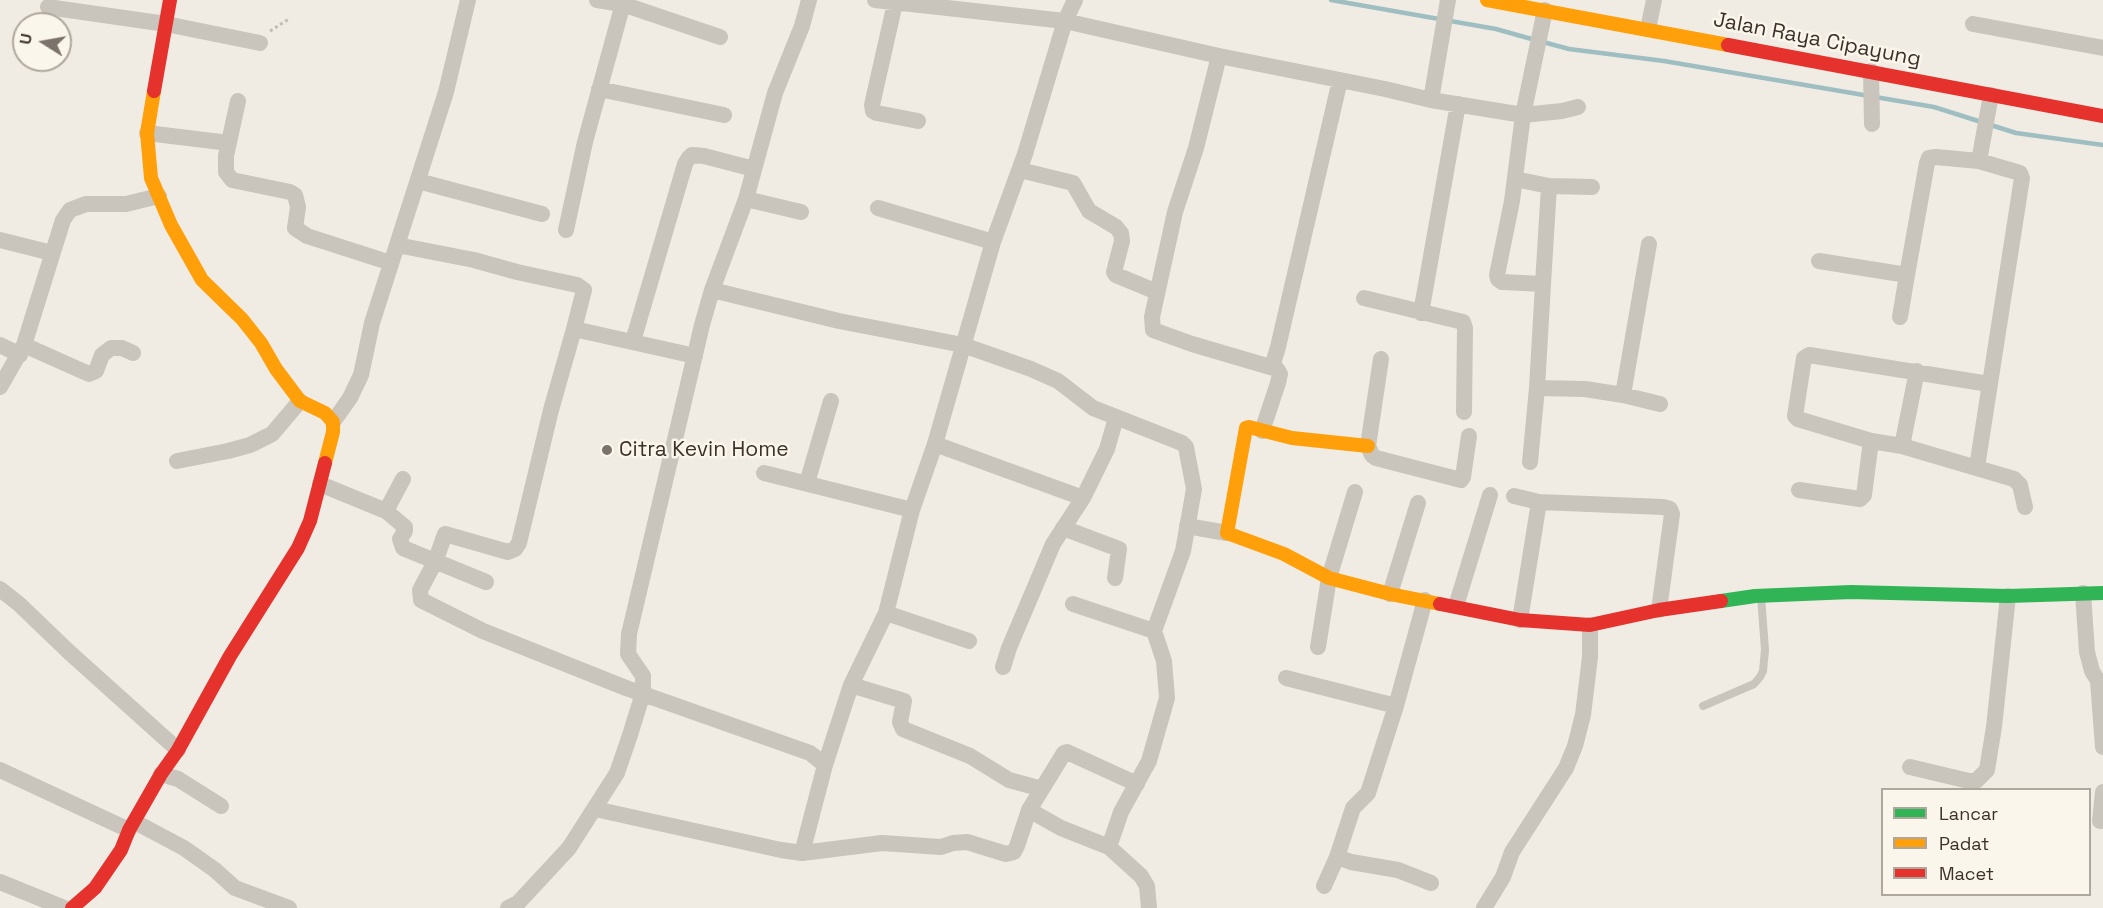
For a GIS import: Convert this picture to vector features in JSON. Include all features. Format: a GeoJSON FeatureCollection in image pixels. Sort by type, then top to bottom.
{"type":"FeatureCollection","features":[{"type":"Feature","properties":{"kind":"street"},"geometry":{"type":"LineString","coordinates":[[170,0],[147,133],[152,178],[177,236],[202,280],[242,320],[261,343],[276,369],[300,401],[326,413],[333,422]]}},
{"type":"Feature","properties":{"kind":"street"},"geometry":{"type":"LineString","coordinates":[[72,908],[96,888],[121,850],[161,774],[178,750],[230,656],[298,548],[310,521],[333,432],[333,422],[350,398],[361,375],[372,323],[446,92],[468,0]]}},
{"type":"Feature","properties":{"kind":"street"},"geometry":{"type":"LineString","coordinates":[[597,0],[623,2],[720,37]]}},
{"type":"Feature","properties":{"kind":"street"},"geometry":{"type":"LineString","coordinates":[[516,906],[569,848],[617,773],[643,693],[643,676],[628,654],[629,634],[695,356],[712,290],[746,199],[776,93],[796,43],[809,0]]}},
{"type":"Feature","properties":{"kind":"street"},"geometry":{"type":"LineString","coordinates":[[875,0],[1065,21],[1431,100],[1523,115],[1578,107]]}},
{"type":"Feature","properties":{"kind":"street"},"geometry":{"type":"LineString","coordinates":[[802,853],[825,765],[851,685],[886,613],[912,510],[935,444],[993,242],[1020,170],[1065,21],[1075,0]]}},
{"type":"Feature","properties":{"kind":"street","name":"Jalan Raya Cipayung"},"geometry":{"type":"LineString","coordinates":[[1487,0],[1544,15],[1648,29],[1990,104],[2103,113]]}},
{"type":"Feature","properties":{"kind":"street"},"geometry":{"type":"LineString","coordinates":[[1648,29],[1654,0]]}},
{"type":"Feature","properties":{"kind":"street"},"geometry":{"type":"LineString","coordinates":[[566,230],[598,89],[623,2]]}},
{"type":"Feature","properties":{"kind":"street"},"geometry":{"type":"LineString","coordinates":[[895,3],[872,105],[873,111],[918,121]]}},
{"type":"Feature","properties":{"kind":"street"},"geometry":{"type":"LineString","coordinates":[[1431,100],[1447,5]]}},
{"type":"Feature","properties":{"kind":"street"},"geometry":{"type":"LineString","coordinates":[[48,6],[166,24],[260,43]]}},
{"type":"Feature","properties":{"kind":"street"},"geometry":{"type":"LineString","coordinates":[[1544,15],[1523,115],[1515,179],[1497,275],[1502,282],[1544,284]]}},
{"type":"Feature","properties":{"kind":"street"},"geometry":{"type":"LineString","coordinates":[[1973,24],[2103,48]]}},
{"type":"Feature","properties":{"kind":"street"},"geometry":{"type":"LineString","coordinates":[[1219,56],[1196,148],[1175,212],[1152,317],[1153,330],[1277,369],[1280,374],[1262,431]]}},
{"type":"Feature","properties":{"kind":"street"},"geometry":{"type":"LineString","coordinates":[[1871,77],[1872,116]]}},
{"type":"Feature","properties":{"kind":"street"},"geometry":{"type":"LineString","coordinates":[[1272,367],[1340,80]]}},
{"type":"Feature","properties":{"kind":"street"},"geometry":{"type":"LineString","coordinates":[[598,89],[724,115]]}},
{"type":"Feature","properties":{"kind":"street"},"geometry":{"type":"LineString","coordinates":[[238,101],[228,143],[225,172],[232,180],[290,192],[295,195],[298,207],[295,228],[307,236],[391,262]]}},
{"type":"Feature","properties":{"kind":"street"},"geometry":{"type":"LineString","coordinates":[[1421,313],[1458,104]]}},
{"type":"Feature","properties":{"kind":"street"},"geometry":{"type":"LineString","coordinates":[[1979,161],[1990,104]]}},
{"type":"Feature","properties":{"kind":"street"},"geometry":{"type":"LineString","coordinates":[[147,133],[228,143]]}},
{"type":"Feature","properties":{"kind":"street"},"geometry":{"type":"LineString","coordinates":[[633,340],[688,159],[692,155],[704,156],[754,169]]}},
{"type":"Feature","properties":{"kind":"street"},"geometry":{"type":"LineString","coordinates":[[1900,317],[1926,163],[1929,158],[1936,156],[1979,161],[2020,173],[2022,177],[1977,467]]}},
{"type":"Feature","properties":{"kind":"street"},"geometry":{"type":"LineString","coordinates":[[1020,170],[1073,183],[1089,211],[1116,227],[1121,233],[1122,241],[1114,272],[1116,275],[1157,292]]}},
{"type":"Feature","properties":{"kind":"street"},"geometry":{"type":"LineString","coordinates":[[1515,179],[1549,186],[1592,187]]}},
{"type":"Feature","properties":{"kind":"street"},"geometry":{"type":"LineString","coordinates":[[418,181],[542,214]]}},
{"type":"Feature","properties":{"kind":"street"},"geometry":{"type":"LineString","coordinates":[[1530,462],[1537,388],[1549,186]]}},
{"type":"Feature","properties":{"kind":"street"},"geometry":{"type":"LineString","coordinates":[[0,387],[22,350],[63,220],[70,210],[86,204],[126,204],[159,196]]}},
{"type":"Feature","properties":{"kind":"street"},"geometry":{"type":"LineString","coordinates":[[746,199],[801,212]]}},
{"type":"Feature","properties":{"kind":"street"},"geometry":{"type":"LineString","coordinates":[[878,208],[993,242]]}},
{"type":"Feature","properties":{"kind":"street"},"geometry":{"type":"LineString","coordinates":[[0,240],[52,253]]}},
{"type":"Feature","properties":{"kind":"street"},"geometry":{"type":"LineString","coordinates":[[1623,395],[1649,244]]}},
{"type":"Feature","properties":{"kind":"street"},"geometry":{"type":"LineString","coordinates":[[396,245],[474,260],[577,285],[584,290],[551,410],[519,543],[515,549],[508,552],[447,533],[420,590],[422,600],[483,631],[643,693],[810,753],[825,765]]}},
{"type":"Feature","properties":{"kind":"street"},"geometry":{"type":"LineString","coordinates":[[1819,261],[1907,275]]}},
{"type":"Feature","properties":{"kind":"street"},"geometry":{"type":"LineString","coordinates":[[712,290],[839,321],[963,345],[1058,381],[1093,408],[1182,442],[1186,447],[1194,489],[1182,551],[1154,631],[1164,661],[1167,698],[1149,761],[1121,812],[1109,847]]}},
{"type":"Feature","properties":{"kind":"street"},"geometry":{"type":"LineString","coordinates":[[1364,298],[1463,322],[1465,328],[1464,412]]}},
{"type":"Feature","properties":{"kind":"street"},"geometry":{"type":"LineString","coordinates":[[574,329],[633,340],[695,356]]}},
{"type":"Feature","properties":{"kind":"street"},"geometry":{"type":"LineString","coordinates":[[0,345],[22,350],[88,374],[96,371],[102,355],[111,348],[122,348],[133,353]]}},
{"type":"Feature","properties":{"kind":"street"},"geometry":{"type":"LineString","coordinates":[[1989,384],[1809,355],[1804,358],[1795,416],[1798,419],[1871,441],[1902,446],[2014,479],[2020,485],[2025,507]]}},
{"type":"Feature","properties":{"kind":"street"},"geometry":{"type":"LineString","coordinates":[[1381,358],[1368,446],[1369,451],[1376,458],[1461,480],[1469,436]]}},
{"type":"Feature","properties":{"kind":"street"},"geometry":{"type":"LineString","coordinates":[[1902,446],[1917,371]]}},
{"type":"Feature","properties":{"kind":"street"},"geometry":{"type":"LineString","coordinates":[[1537,388],[1585,389],[1660,404]]}},
{"type":"Feature","properties":{"kind":"street"},"geometry":{"type":"LineString","coordinates":[[177,461],[228,452],[258,441],[272,434],[300,401]]}},
{"type":"Feature","properties":{"kind":"street"},"geometry":{"type":"LineString","coordinates":[[807,483],[831,401]]}},
{"type":"Feature","properties":{"kind":"street"},"geometry":{"type":"LineString","coordinates":[[1003,667],[1049,555],[1063,528],[1083,498],[1107,449],[1116,418]]}},
{"type":"Feature","properties":{"kind":"street"},"geometry":{"type":"LineString","coordinates":[[1227,533],[1244,432],[1249,427],[1292,438],[1368,446]]}},
{"type":"Feature","properties":{"kind":"street"},"geometry":{"type":"LineString","coordinates":[[1799,490],[1860,499],[1864,495],[1871,441]]}},
{"type":"Feature","properties":{"kind":"street"},"geometry":{"type":"LineString","coordinates":[[935,444],[1083,498]]}},
{"type":"Feature","properties":{"kind":"street"},"geometry":{"type":"LineString","coordinates":[[764,473],[912,510]]}},
{"type":"Feature","properties":{"kind":"street"},"geometry":{"type":"LineString","coordinates":[[386,511],[403,478]]}},
{"type":"Feature","properties":{"kind":"street"},"geometry":{"type":"LineString","coordinates":[[320,484],[386,511],[405,527],[400,539],[403,548],[486,582]]}},
{"type":"Feature","properties":{"kind":"street"},"geometry":{"type":"LineString","coordinates":[[1318,646],[1329,578],[1355,492]]}},
{"type":"Feature","properties":{"kind":"street"},"geometry":{"type":"LineString","coordinates":[[1456,606],[1490,495]]}},
{"type":"Feature","properties":{"kind":"street"},"geometry":{"type":"LineString","coordinates":[[1514,496],[1539,502],[1670,509],[1672,514],[1659,610]]}},
{"type":"Feature","properties":{"kind":"street"},"geometry":{"type":"LineString","coordinates":[[1520,620],[1539,502]]}},
{"type":"Feature","properties":{"kind":"street"},"geometry":{"type":"LineString","coordinates":[[1390,594],[1418,503]]}},
{"type":"Feature","properties":{"kind":"street"},"geometry":{"type":"LineString","coordinates":[[1187,526],[1227,533],[1284,554],[1329,578],[1390,594],[1520,620],[1590,625],[1659,610],[1761,596],[1851,591],[2008,596],[2103,593]]}},
{"type":"Feature","properties":{"kind":"street"},"geometry":{"type":"LineString","coordinates":[[1063,528],[1116,546],[1119,549],[1115,578]]}},
{"type":"Feature","properties":{"kind":"street"},"geometry":{"type":"LineString","coordinates":[[0,590],[19,604],[178,750]]}},
{"type":"Feature","properties":{"kind":"street"},"geometry":{"type":"LineString","coordinates":[[2083,593],[2087,652],[2092,671],[2098,681],[2103,747]]}},
{"type":"Feature","properties":{"kind":"street"},"geometry":{"type":"LineString","coordinates":[[1910,767],[1969,781],[1976,781],[1986,770],[1994,727],[2008,596]]}},
{"type":"Feature","properties":{"kind":"street"},"geometry":{"type":"LineString","coordinates":[[1324,886],[1337,857],[1353,808],[1368,793],[1396,706],[1425,600]]}},
{"type":"Feature","properties":{"kind":"street"},"geometry":{"type":"LineString","coordinates":[[1073,604],[1154,631]]}},
{"type":"Feature","properties":{"kind":"street"},"geometry":{"type":"LineString","coordinates":[[886,613],[969,641]]}},
{"type":"Feature","properties":{"kind":"street"},"geometry":{"type":"LineString","coordinates":[[1484,908],[1503,877],[1512,852],[1566,768],[1575,746],[1583,715],[1590,657],[1590,625]]}},
{"type":"Feature","properties":{"kind":"street"},"geometry":{"type":"LineString","coordinates":[[1287,678],[1396,706]]}},
{"type":"Feature","properties":{"kind":"street"},"geometry":{"type":"LineString","coordinates":[[851,685],[904,701],[900,722],[903,729],[970,756],[1009,780],[1042,789]]}},
{"type":"Feature","properties":{"kind":"street"},"geometry":{"type":"LineString","coordinates":[[595,809],[802,853],[882,843],[941,848],[953,843],[967,842],[1010,854],[1017,846],[1029,810],[1061,756],[1067,752],[1137,784]]}},
{"type":"Feature","properties":{"kind":"street"},"geometry":{"type":"LineString","coordinates":[[0,770],[184,848],[215,870],[235,888],[289,908]]}},
{"type":"Feature","properties":{"kind":"street"},"geometry":{"type":"LineString","coordinates":[[161,774],[178,779],[221,806]]}},
{"type":"Feature","properties":{"kind":"street"},"geometry":{"type":"LineString","coordinates":[[2100,821],[2103,792]]}},
{"type":"Feature","properties":{"kind":"street"},"geometry":{"type":"LineString","coordinates":[[1029,810],[1061,828],[1109,847],[1141,876],[1147,886],[1149,908]]}},
{"type":"Feature","properties":{"kind":"street"},"geometry":{"type":"LineString","coordinates":[[1337,857],[1398,870],[1431,883]]}},
{"type":"Feature","properties":{"kind":"street"},"geometry":{"type":"LineString","coordinates":[[0,882],[64,908]]}},
{"type":"Feature","properties":{"kind":"lane"},"geometry":{"type":"LineString","coordinates":[[1703,706],[1754,684],[1760,677],[1763,671],[1765,650],[1761,596]]}},
{"type":"Feature","properties":{"kind":"path"},"geometry":{"type":"LineString","coordinates":[[260,43],[266,33],[289,19]]}},
{"type":"Feature","properties":{"kind":"waterway"},"geometry":{"type":"LineString","coordinates":[[1331,0],[1496,29],[1535,40]]}},
{"type":"Feature","properties":{"kind":"waterway"},"geometry":{"type":"LineString","coordinates":[[1543,42],[1569,49],[1664,61],[1934,107],[2016,133],[2103,145]]}},
{"type":"Feature","properties":{"kind":"traffic: fast"},"geometry":{"type":"LineString","coordinates":[[1721,601],[1755,596],[1851,592],[2008,596],[2103,593]]}},
{"type":"Feature","properties":{"kind":"traffic: slow"},"geometry":{"type":"LineString","coordinates":[[1487,0],[1728,45]]}},
{"type":"Feature","properties":{"kind":"traffic: slow"},"geometry":{"type":"LineString","coordinates":[[154,91],[147,133],[151,178],[171,225],[202,280],[242,319],[300,401],[325,413],[333,422],[333,432],[325,463]]}},
{"type":"Feature","properties":{"kind":"traffic: slow"},"geometry":{"type":"LineString","coordinates":[[1368,446],[1292,438],[1246,428],[1227,533],[1284,554],[1329,578],[1440,604]]}},
{"type":"Feature","properties":{"kind":"traffic: jam"},"geometry":{"type":"LineString","coordinates":[[154,91],[170,0]]}},
{"type":"Feature","properties":{"kind":"traffic: jam"},"geometry":{"type":"LineString","coordinates":[[1728,45],[2103,116]]}},
{"type":"Feature","properties":{"kind":"traffic: jam"},"geometry":{"type":"LineString","coordinates":[[72,908],[95,888],[121,850],[129,830],[161,774],[178,750],[230,656],[298,548],[310,521],[325,463]]}},
{"type":"Feature","properties":{"kind":"traffic: jam"},"geometry":{"type":"LineString","coordinates":[[1440,604],[1520,620],[1590,625],[1659,610],[1721,601]]}},
{"type":"Feature","properties":{"kind":"place","name":"Citra Kevin Home"},"geometry":{"type":"Point","coordinates":[607,450]}}]}
